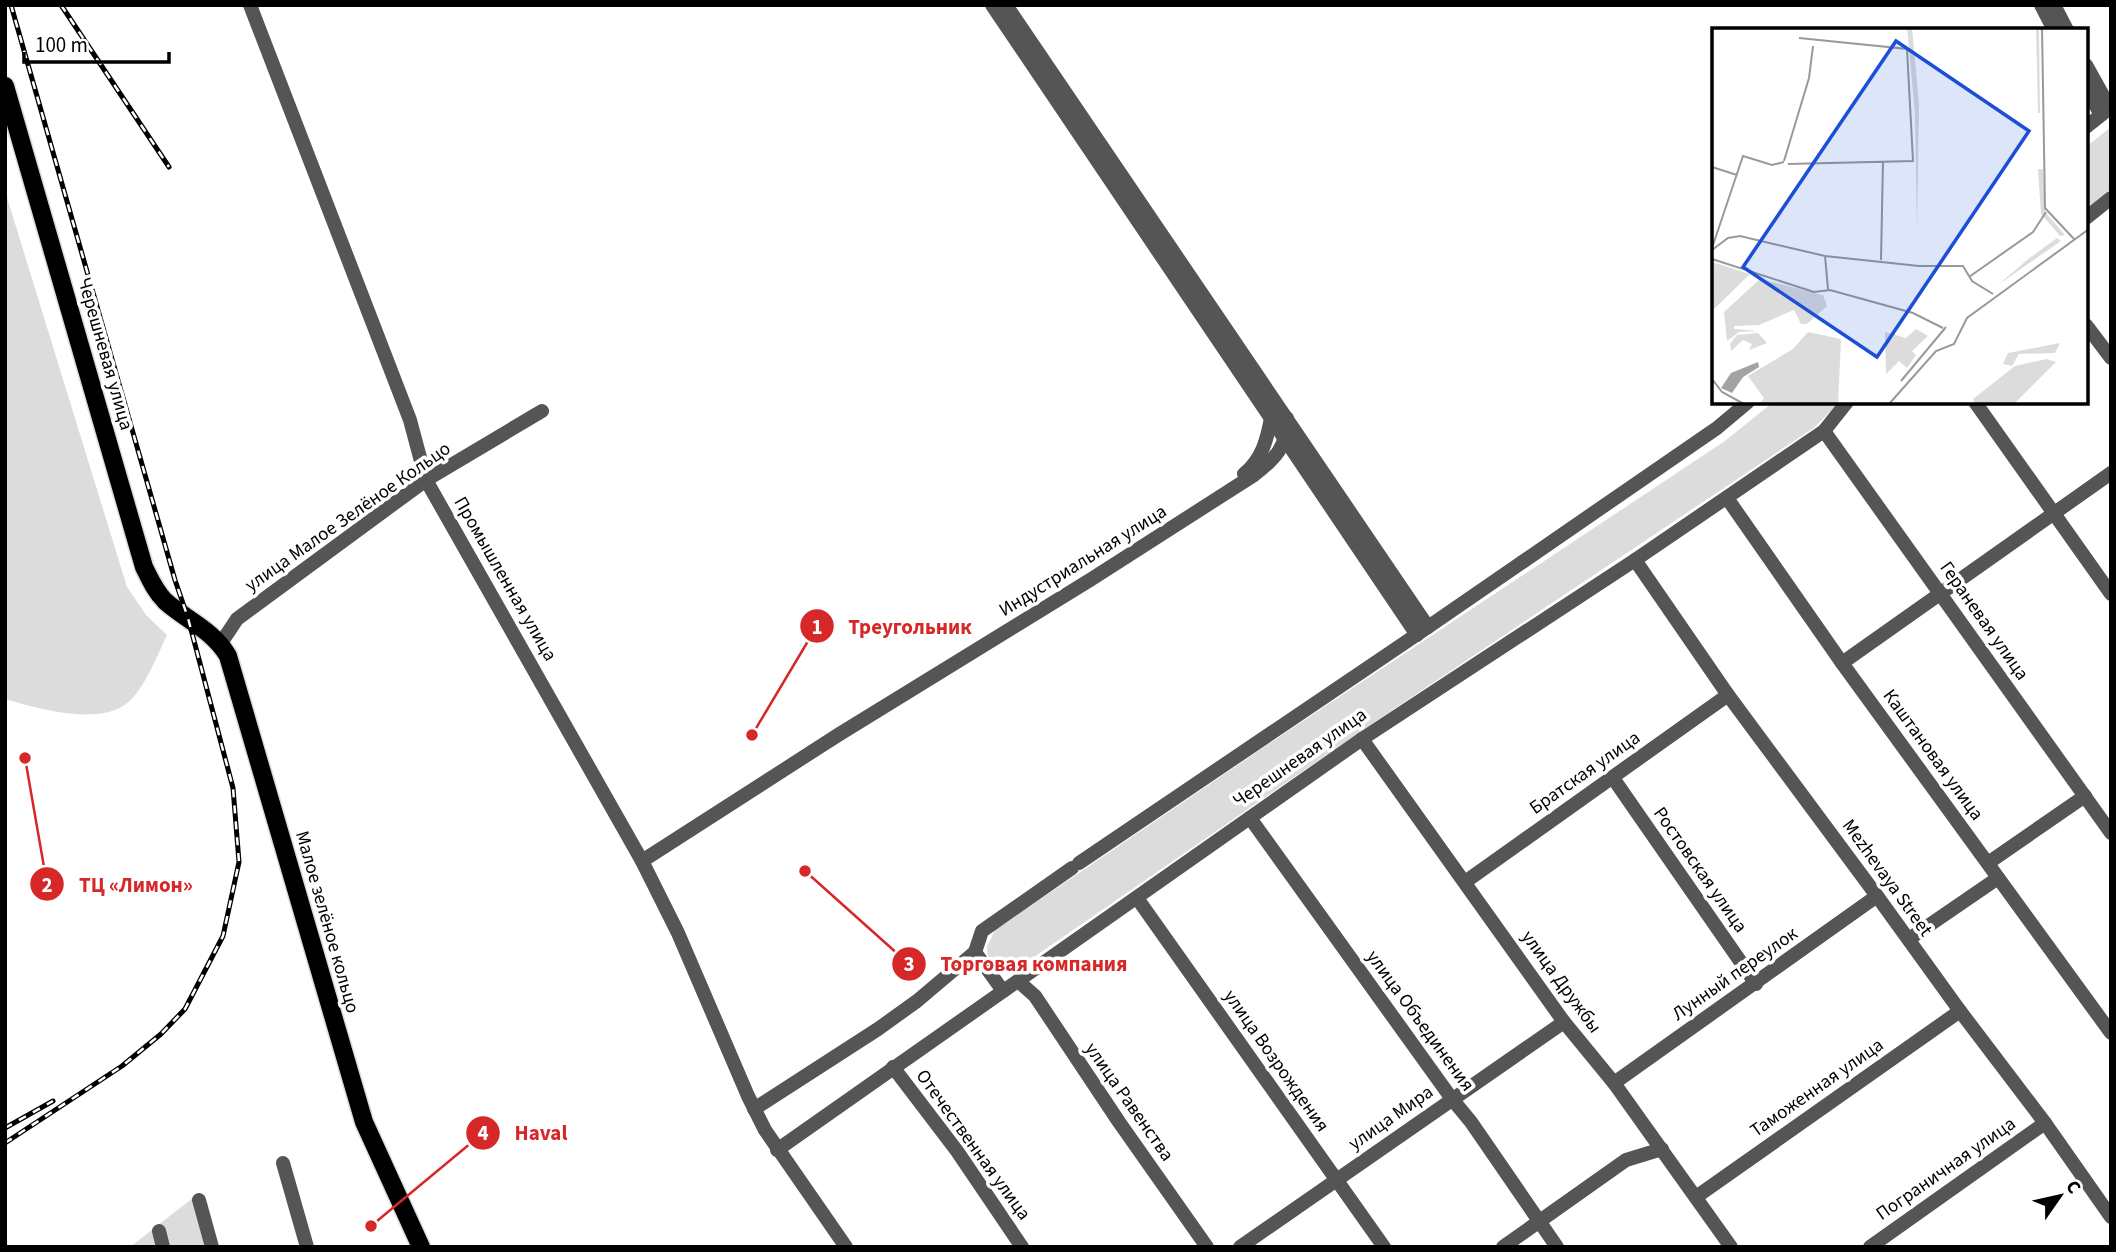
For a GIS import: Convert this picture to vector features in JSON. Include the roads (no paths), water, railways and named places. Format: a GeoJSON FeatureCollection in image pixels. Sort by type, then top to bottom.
{"type":"FeatureCollection","features":[{"type":"Feature","properties":{"kind":"main road","name":"Черешневая улица"},"geometry":{"type":"LineString","coordinates":[[5,86],[144,567],[153,587],[164,600],[221,643]]}},
{"type":"Feature","properties":{"kind":"main road","name":"Малое зелёное кольцо"},"geometry":{"type":"LineString","coordinates":[[221,643],[236,682],[363,1122],[421,1247]]}},
{"type":"Feature","properties":{"kind":"street","name":"Промышленная улица"},"geometry":{"type":"LineString","coordinates":[[250,5],[410,420],[426,480],[642,861],[678,933],[754,1109],[777,1150],[846,1247]]}},
{"type":"Feature","properties":{"kind":"street"},"geometry":{"type":"LineString","coordinates":[[992,5],[1019,34],[1163,247],[1287,418],[1423,631]]}},
{"type":"Feature","properties":{"kind":"street"},"geometry":{"type":"LineString","coordinates":[[1006,5],[1019,34]]}},
{"type":"Feature","properties":{"kind":"street"},"geometry":{"type":"LineString","coordinates":[[2041,5],[2053,28]]}},
{"type":"Feature","properties":{"kind":"street"},"geometry":{"type":"LineString","coordinates":[[2054,5],[2066,28]]}},
{"type":"Feature","properties":{"kind":"street"},"geometry":{"type":"LineString","coordinates":[[2088,69],[2107,110]]}},
{"type":"Feature","properties":{"kind":"street"},"geometry":{"type":"LineString","coordinates":[[2088,90],[2107,110]]}},
{"type":"Feature","properties":{"kind":"street"},"geometry":{"type":"LineString","coordinates":[[2088,125],[2107,110]]}},
{"type":"Feature","properties":{"kind":"street"},"geometry":{"type":"LineString","coordinates":[[2088,216],[2111,198]]}},
{"type":"Feature","properties":{"kind":"street"},"geometry":{"type":"LineString","coordinates":[[1163,247],[1271,418],[1423,631]]}},
{"type":"Feature","properties":{"kind":"street"},"geometry":{"type":"LineString","coordinates":[[2088,328],[2111,358]]}},
{"type":"Feature","properties":{"kind":"street"},"geometry":{"type":"LineString","coordinates":[[754,1109],[917,1001],[975,952],[982,931],[1423,631],[1717,428],[1746,404]]}},
{"type":"Feature","properties":{"kind":"street","name":"Черешневая улица"},"geometry":{"type":"LineString","coordinates":[[777,1150],[1362,738],[1636,560],[1824,432],[1845,404]]}},
{"type":"Feature","properties":{"kind":"street"},"geometry":{"type":"LineString","coordinates":[[1976,404],[2111,594]]}},
{"type":"Feature","properties":{"kind":"street","name":"улица Малое Зелёное Кольцо"},"geometry":{"type":"LineString","coordinates":[[221,643],[237,619],[426,480],[542,411]]}},
{"type":"Feature","properties":{"kind":"street"},"geometry":{"type":"LineString","coordinates":[[1206,507],[1250,469],[1262,453],[1271,418]]}},
{"type":"Feature","properties":{"kind":"street"},"geometry":{"type":"LineString","coordinates":[[1286,439],[1287,418]]}},
{"type":"Feature","properties":{"kind":"street","name":"Гераневая улица"},"geometry":{"type":"LineString","coordinates":[[1824,432],[2085,796],[2106,817],[2111,833]]}},
{"type":"Feature","properties":{"kind":"street","name":"Индустриальная улица"},"geometry":{"type":"LineString","coordinates":[[642,861],[838,735],[1206,507],[1272,461],[1286,439]]}},
{"type":"Feature","properties":{"kind":"street"},"geometry":{"type":"LineString","coordinates":[[1842,663],[2111,473]]}},
{"type":"Feature","properties":{"kind":"street","name":"Каштановая улица"},"geometry":{"type":"LineString","coordinates":[[1727,498],[1842,663],[2111,1033]]}},
{"type":"Feature","properties":{"kind":"street","name":"Mezhevaya Street"},"geometry":{"type":"LineString","coordinates":[[1636,560],[1728,695],[2045,1123],[2111,1217]]}},
{"type":"Feature","properties":{"kind":"street","name":"Братская улица"},"geometry":{"type":"LineString","coordinates":[[1465,882],[1728,695]]}},
{"type":"Feature","properties":{"kind":"street","name":"улица Дружбы"},"geometry":{"type":"LineString","coordinates":[[1362,738],[1564,1022],[1614,1083],[1731,1247]]}},
{"type":"Feature","properties":{"kind":"street","name":"Ростовская улица"},"geometry":{"type":"LineString","coordinates":[[1613,778],[1756,984]]}},
{"type":"Feature","properties":{"kind":"street"},"geometry":{"type":"LineString","coordinates":[[1988,863],[2085,796]]}},
{"type":"Feature","properties":{"kind":"street","name":"улица Объединения"},"geometry":{"type":"LineString","coordinates":[[1250,818],[1471,1122],[1557,1247]]}},
{"type":"Feature","properties":{"kind":"street"},"geometry":{"type":"LineString","coordinates":[[1909,939],[1998,878]]}},
{"type":"Feature","properties":{"kind":"street","name":"Лунный переулок"},"geometry":{"type":"LineString","coordinates":[[1614,1083],[1877,896]]}},
{"type":"Feature","properties":{"kind":"street","name":"улица Возрождения"},"geometry":{"type":"LineString","coordinates":[[1137,898],[1384,1247]]}},
{"type":"Feature","properties":{"kind":"street"},"geometry":{"type":"LineString","coordinates":[[975,952],[1003,991]]}},
{"type":"Feature","properties":{"kind":"street","name":"улица Равенства"},"geometry":{"type":"LineString","coordinates":[[1018,981],[1035,996],[1207,1247]]}},
{"type":"Feature","properties":{"kind":"street","name":"Таможенная улица"},"geometry":{"type":"LineString","coordinates":[[1696,1198],[1960,1011]]}},
{"type":"Feature","properties":{"kind":"street","name":"улица Мира"},"geometry":{"type":"LineString","coordinates":[[1240,1247],[1564,1022]]}},
{"type":"Feature","properties":{"kind":"street","name":"Отечественная улица"},"geometry":{"type":"LineString","coordinates":[[893,1067],[957,1151],[1022,1247]]}},
{"type":"Feature","properties":{"kind":"street","name":"Пограничная улица"},"geometry":{"type":"LineString","coordinates":[[1870,1247],[2045,1123]]}},
{"type":"Feature","properties":{"kind":"street"},"geometry":{"type":"LineString","coordinates":[[1503,1247],[1626,1160],[1662,1149]]}},
{"type":"Feature","properties":{"kind":"street"},"geometry":{"type":"LineString","coordinates":[[283,1163],[307,1247]]}},
{"type":"Feature","properties":{"kind":"street"},"geometry":{"type":"LineString","coordinates":[[199,1200],[212,1247]]}},
{"type":"Feature","properties":{"kind":"street"},"geometry":{"type":"LineString","coordinates":[[159,1231],[163,1247]]}},
{"type":"Feature","properties":{"kind":"railway"},"geometry":{"type":"LineString","coordinates":[[5,1143],[122,1066],[161,1034],[185,1009],[223,936],[239,862],[233,788],[188,618],[11,5]]}},
{"type":"Feature","properties":{"kind":"railway"},"geometry":{"type":"LineString","coordinates":[[61,5],[169,167]]}},
{"type":"Feature","properties":{"kind":"railway"},"geometry":{"type":"LineString","coordinates":[[5,1128],[53,1101]]}},
{"type":"Feature","properties":{"kind":"place","name":"Треугольник"},"geometry":{"type":"Point","coordinates":[752,735]}},
{"type":"Feature","properties":{"kind":"place","name":"ТЦ «Лимон»"},"geometry":{"type":"Point","coordinates":[25,758]}},
{"type":"Feature","properties":{"kind":"place","name":"Торговая компания"},"geometry":{"type":"Point","coordinates":[805,871]}},
{"type":"Feature","properties":{"kind":"place","name":"Haval"},"geometry":{"type":"Point","coordinates":[371,1226]}}]}
